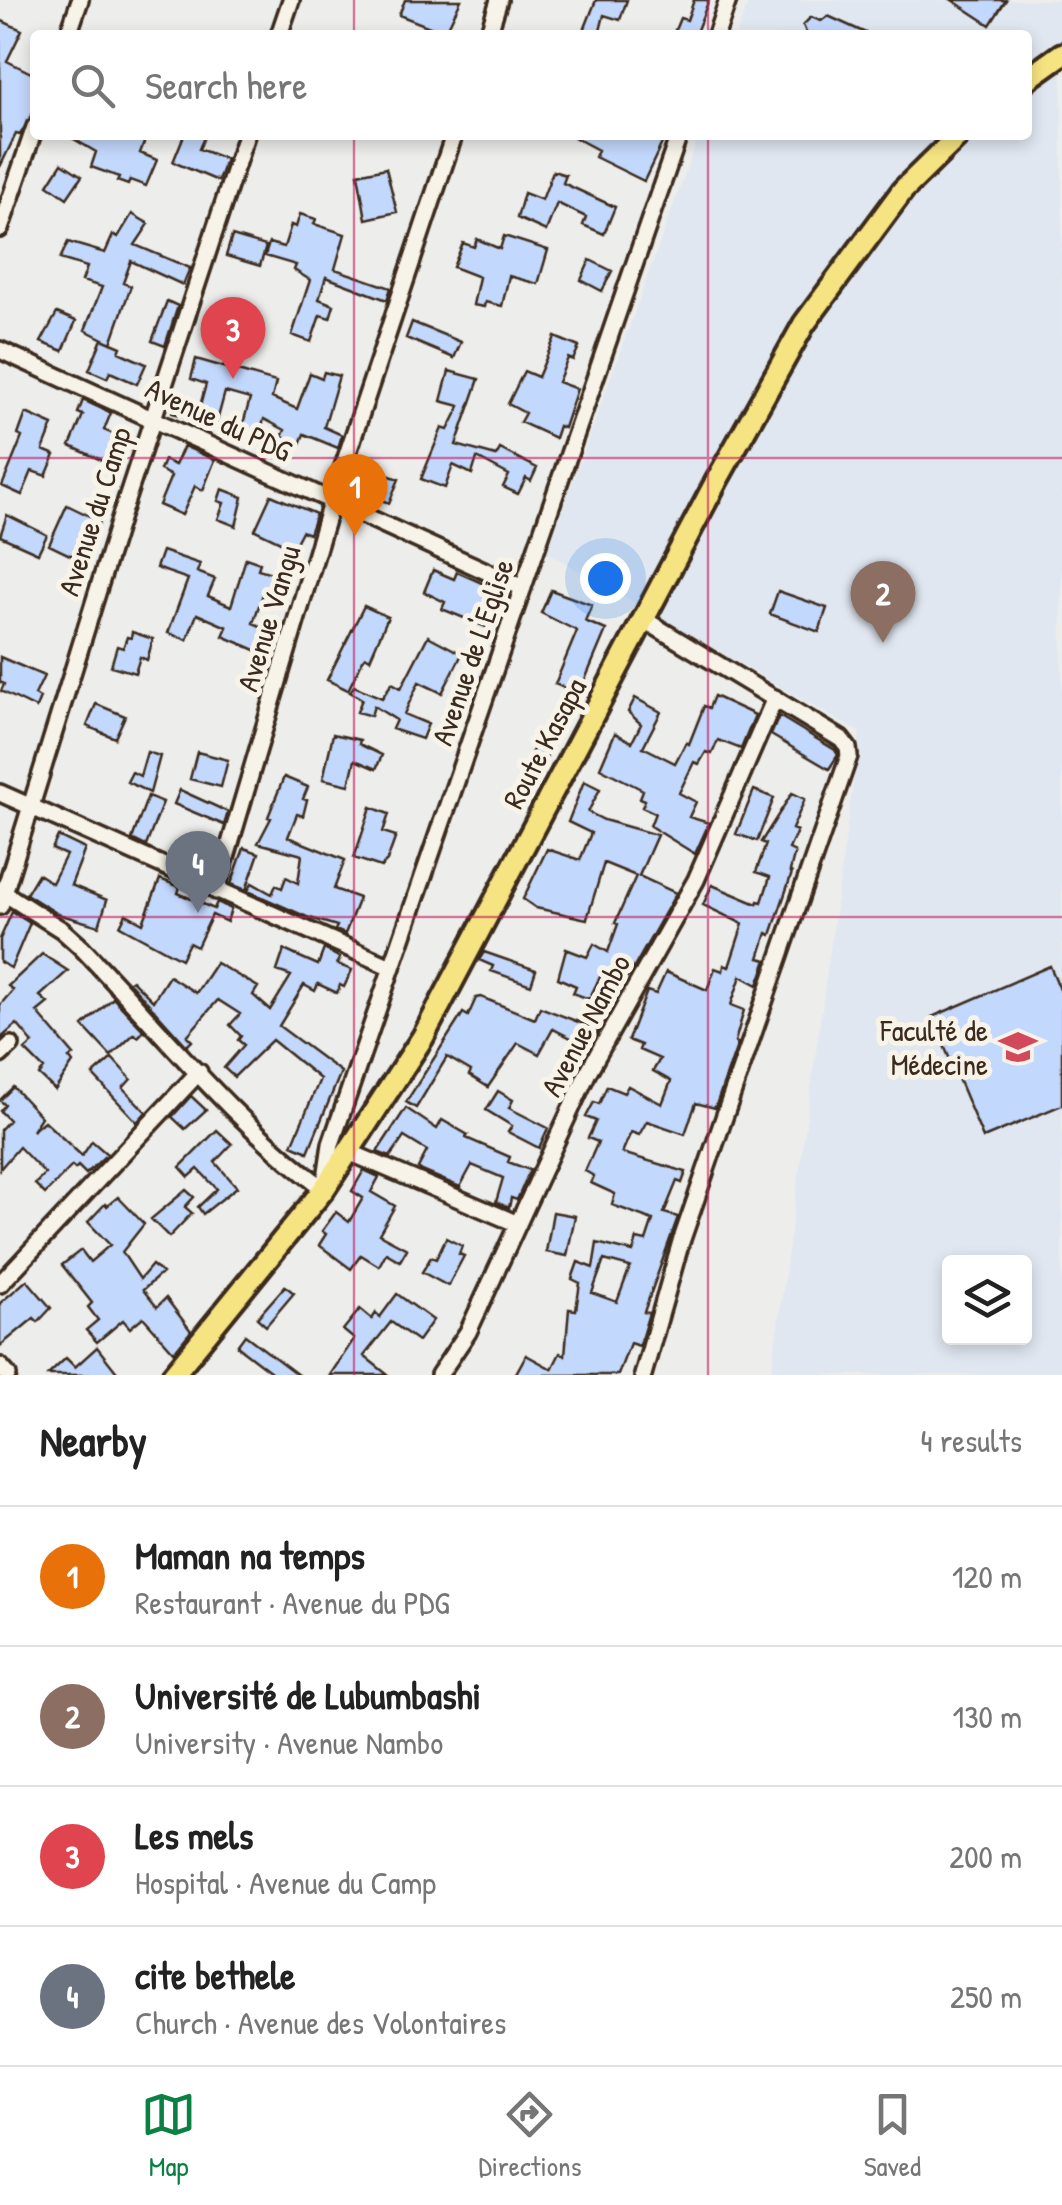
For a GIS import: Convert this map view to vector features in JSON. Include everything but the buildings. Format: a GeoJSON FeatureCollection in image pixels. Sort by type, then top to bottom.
{"type":"FeatureCollection","features":[{"type":"Feature","properties":{"kind":"main road"},"geometry":{"type":"LineString","coordinates":[[1032,75],[1062,54]]}},
{"type":"Feature","properties":{"kind":"main road","name":"Route Kasapa"},"geometry":{"type":"LineString","coordinates":[[173,1375],[324,1189],[423,1037],[804,324],[903,190],[954,140]]}},
{"type":"Feature","properties":{"kind":"street"},"geometry":{"type":"LineString","coordinates":[[70,30],[80,0]]}},
{"type":"Feature","properties":{"kind":"street"},"geometry":{"type":"LineString","coordinates":[[281,30],[291,0]]}},
{"type":"Feature","properties":{"kind":"street"},"geometry":{"type":"LineString","coordinates":[[490,30],[500,0]]}},
{"type":"Feature","properties":{"kind":"street"},"geometry":{"type":"LineString","coordinates":[[718,30],[728,0]]}},
{"type":"Feature","properties":{"kind":"street"},"geometry":{"type":"LineString","coordinates":[[0,229],[31,140]]}},
{"type":"Feature","properties":{"kind":"street","name":"Avenue du Camp"},"geometry":{"type":"LineString","coordinates":[[2,899],[244,140]]}},
{"type":"Feature","properties":{"kind":"street","name":"Avenue Vangu"},"geometry":{"type":"LineString","coordinates":[[216,891],[331,502],[452,140]]}},
{"type":"Feature","properties":{"kind":"street","name":"Avenue de L'Eglise"},"geometry":{"type":"LineString","coordinates":[[324,1189],[330,1144],[677,140]]}},
{"type":"Feature","properties":{"kind":"street","name":"Avenue du PDG"},"geometry":{"type":"LineString","coordinates":[[0,350],[523,588]]}},
{"type":"Feature","properties":{"kind":"street"},"geometry":{"type":"LineString","coordinates":[[643,1375],[686,1226],[849,756],[841,739],[644,619]]}},
{"type":"Feature","properties":{"kind":"street","name":"Avenue Nambo"},"geometry":{"type":"LineString","coordinates":[[439,1375],[463,1341],[588,1072],[696,880],[774,698]]}},
{"type":"Feature","properties":{"kind":"street"},"geometry":{"type":"LineString","coordinates":[[0,793],[391,968]]}},
{"type":"Feature","properties":{"kind":"street"},"geometry":{"type":"LineString","coordinates":[[2,899],[62,930],[82,948],[282,1155],[324,1189]]}},
{"type":"Feature","properties":{"kind":"street"},"geometry":{"type":"LineString","coordinates":[[0,1284],[199,1072]]}},
{"type":"Feature","properties":{"kind":"street"},"geometry":{"type":"LineString","coordinates":[[348,1152],[518,1224]]}},
{"type":"Feature","properties":{"kind":"street"},"geometry":{"type":"LineString","coordinates":[[0,1366],[8,1375]]}},
{"type":"Feature","properties":{"kind":"shaded area"},"geometry":{"type":"Polygon","coordinates":[[[749,0],[1062,0],[1062,1375],[771,1375],[860,733],[547,552],[697,140],[1032,140],[1032,30],[738,30],[749,0]]]}},
{"type":"Feature","properties":{"kind":"place","name":"Les mels"},"geometry":{"type":"Point","coordinates":[233,379]}},
{"type":"Feature","properties":{"kind":"place","name":"Maman na temps"},"geometry":{"type":"Point","coordinates":[355,536]}},
{"type":"Feature","properties":{"kind":"place","name":"Université de Lubumbashi"},"geometry":{"type":"Point","coordinates":[883,643]}},
{"type":"Feature","properties":{"kind":"place","name":"cite bethele"},"geometry":{"type":"Point","coordinates":[198,913]}},
{"type":"Feature","properties":{"kind":"place","name":"Faculté de Médecine"},"geometry":{"type":"Point","coordinates":[1018,1047]}}]}
